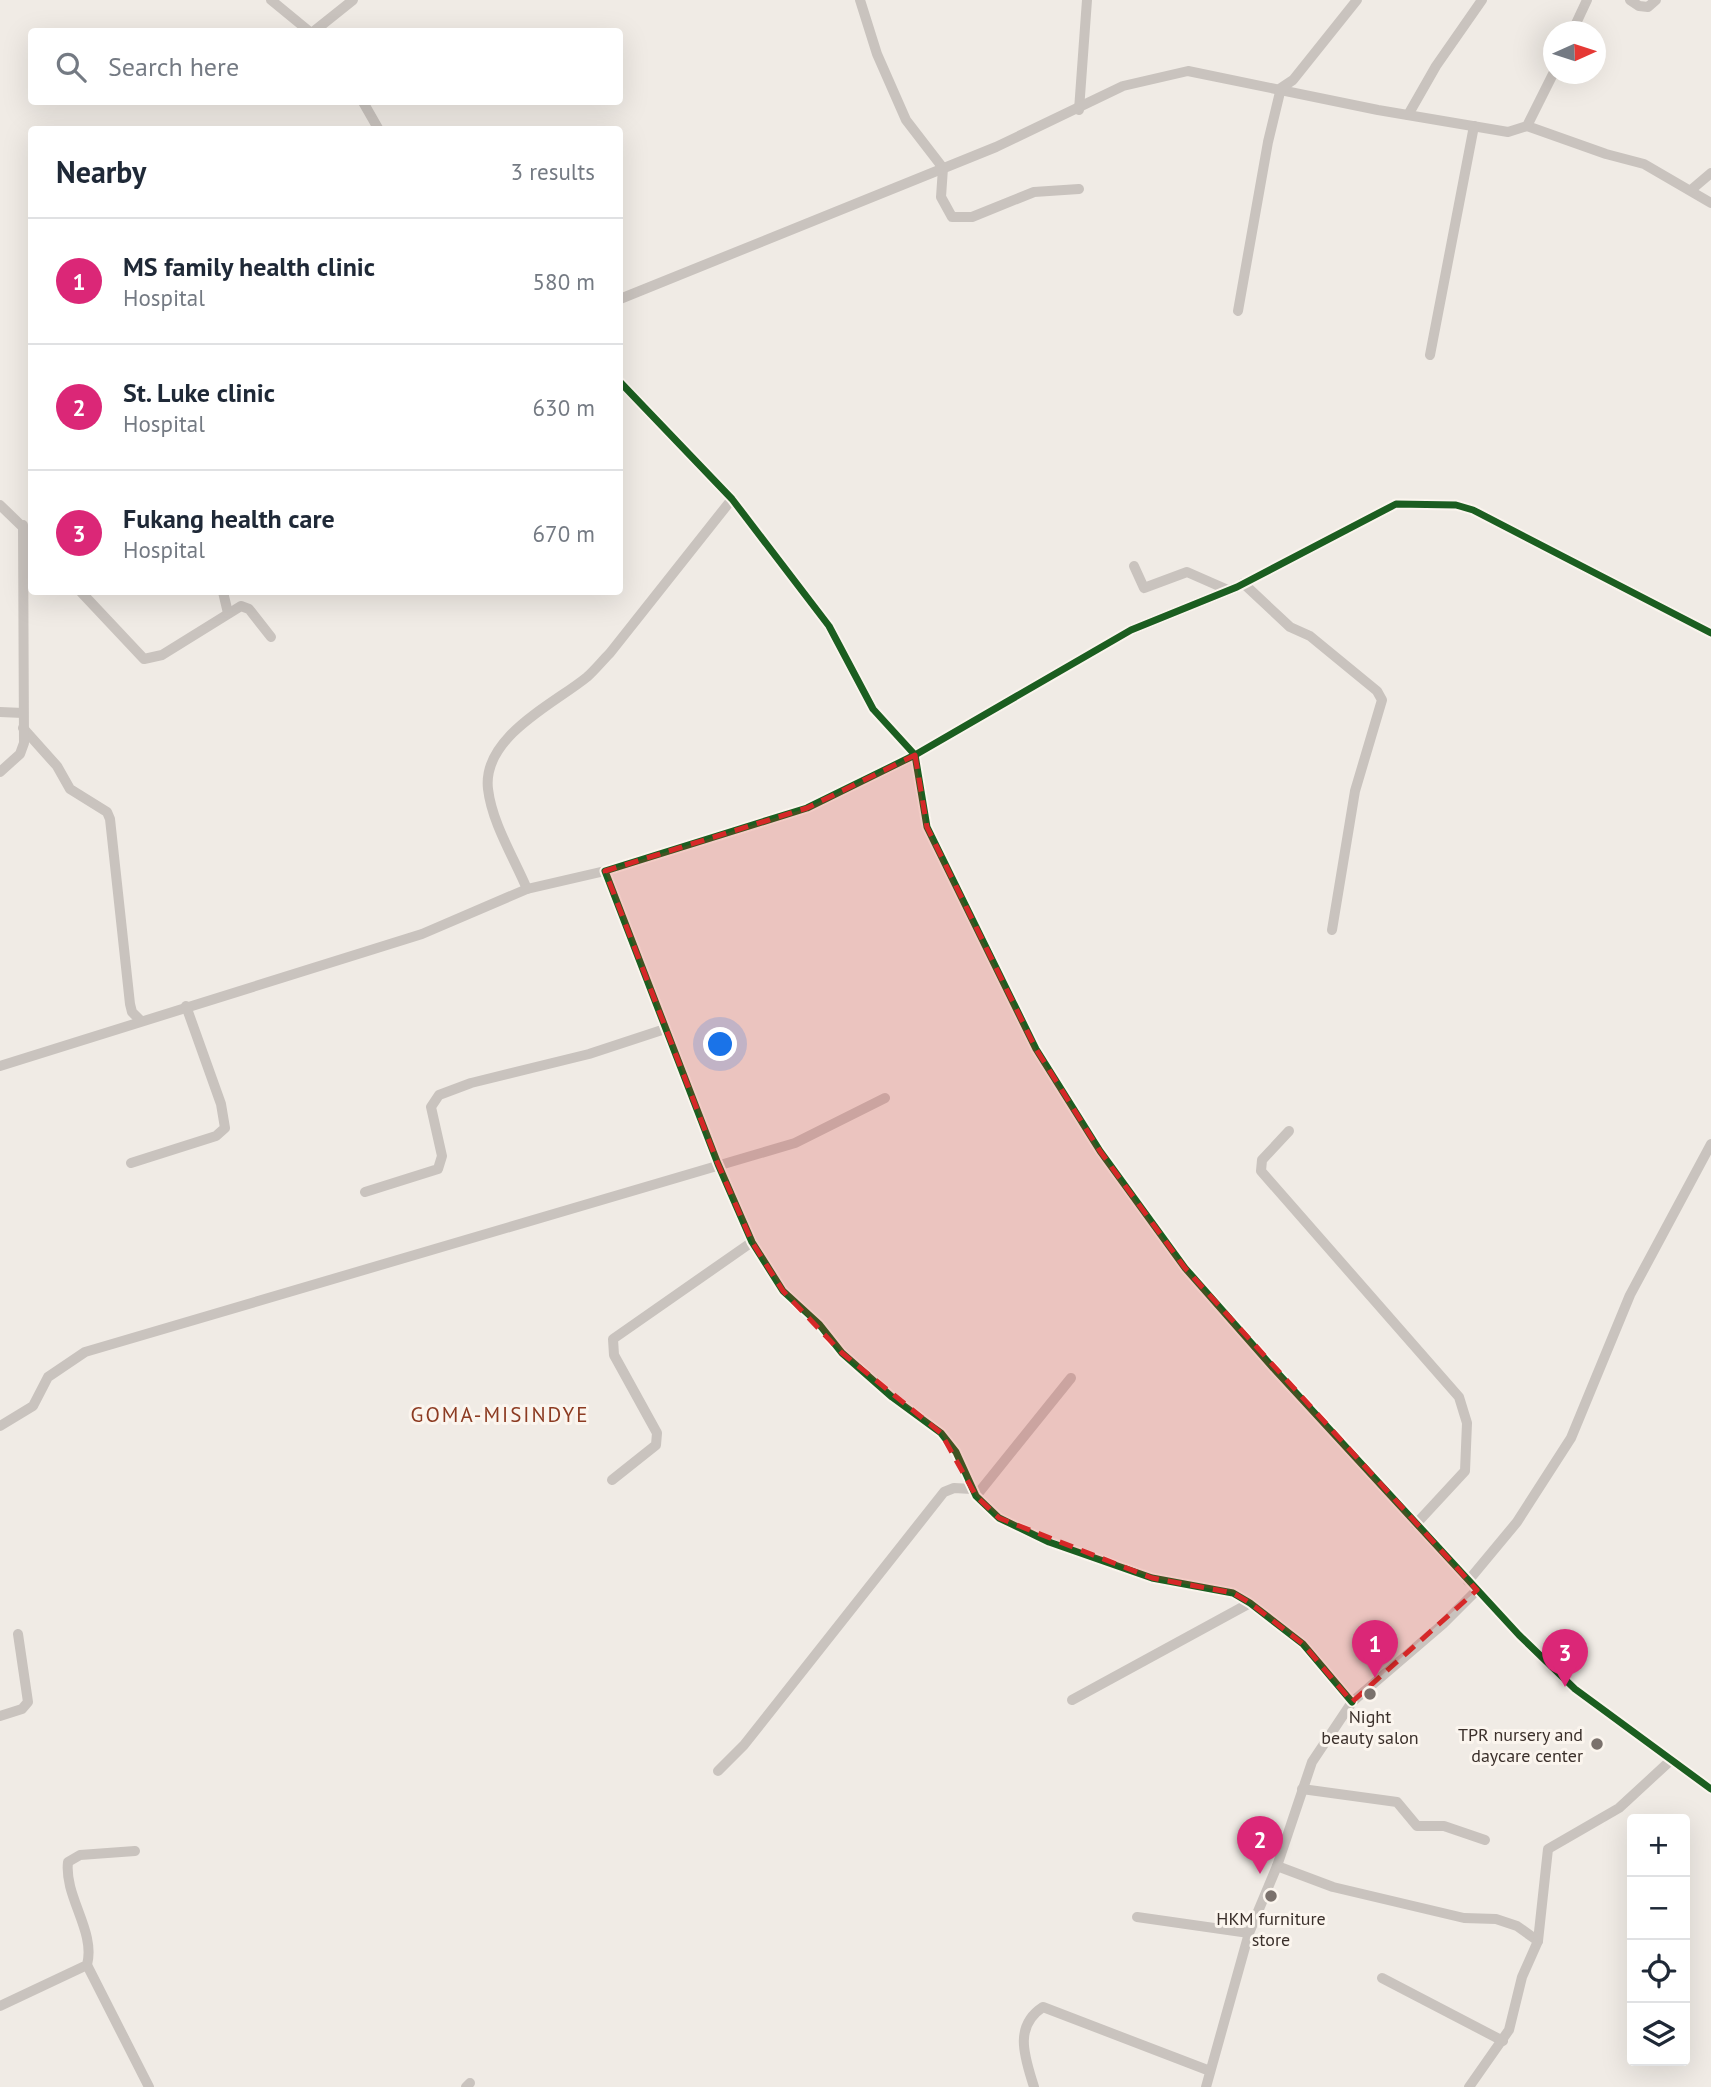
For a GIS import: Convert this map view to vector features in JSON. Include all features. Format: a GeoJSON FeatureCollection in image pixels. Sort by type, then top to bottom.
{"type":"FeatureCollection","features":[{"type":"Feature","properties":{"kind":"street"},"geometry":{"type":"LineString","coordinates":[[271,0],[307,28]]}},
{"type":"Feature","properties":{"kind":"street"},"geometry":{"type":"LineString","coordinates":[[317,28],[353,0]]}},
{"type":"Feature","properties":{"kind":"street"},"geometry":{"type":"LineString","coordinates":[[860,0],[877,54],[906,120],[943,168],[941,197],[954,219],[972,217],[1034,192],[1079,189]]}},
{"type":"Feature","properties":{"kind":"street"},"geometry":{"type":"LineString","coordinates":[[1079,110],[1087,0]]}},
{"type":"Feature","properties":{"kind":"street"},"geometry":{"type":"LineString","coordinates":[[1238,311],[1268,142],[1281,88],[1293,80],[1357,0]]}},
{"type":"Feature","properties":{"kind":"street"},"geometry":{"type":"LineString","coordinates":[[1408,115],[1436,66],[1482,0]]}},
{"type":"Feature","properties":{"kind":"street"},"geometry":{"type":"LineString","coordinates":[[1577,21],[1587,0]]}},
{"type":"Feature","properties":{"kind":"street"},"geometry":{"type":"LineString","coordinates":[[1630,0],[1639,6],[1648,7],[1656,0]]}},
{"type":"Feature","properties":{"kind":"street"},"geometry":{"type":"LineString","coordinates":[[623,298],[943,168],[1079,110],[1123,86],[1178,72],[1281,88],[1408,115],[1508,132],[1527,126],[1606,154],[1644,164],[1711,203]]}},
{"type":"Feature","properties":{"kind":"street"},"geometry":{"type":"LineString","coordinates":[[1527,126],[1547,84]]}},
{"type":"Feature","properties":{"kind":"street"},"geometry":{"type":"LineString","coordinates":[[365,105],[377,126]]}},
{"type":"Feature","properties":{"kind":"street"},"geometry":{"type":"LineString","coordinates":[[1430,355],[1474,126]]}},
{"type":"Feature","properties":{"kind":"street"},"geometry":{"type":"LineString","coordinates":[[1692,190],[1711,173]]}},
{"type":"Feature","properties":{"kind":"street"},"geometry":{"type":"LineString","coordinates":[[623,385],[732,499],[829,626],[873,709],[915,755],[927,827],[1036,1049],[1074,1111],[1185,1268],[1476,1590],[1575,1689],[1711,1789]]}},
{"type":"Feature","properties":{"kind":"street"},"geometry":{"type":"LineString","coordinates":[[527,889],[488,792],[489,773],[494,759],[524,722],[587,677],[610,653],[732,499]]}},
{"type":"Feature","properties":{"kind":"street"},"geometry":{"type":"LineString","coordinates":[[0,1066],[140,1020],[422,934],[527,889],[605,871],[807,808],[915,755],[1132,630],[1243,583],[1396,504],[1456,505],[1473,510],[1711,633]]}},
{"type":"Feature","properties":{"kind":"street"},"geometry":{"type":"LineString","coordinates":[[0,505],[14,521],[28,531]]}},
{"type":"Feature","properties":{"kind":"street"},"geometry":{"type":"LineString","coordinates":[[0,772],[20,754],[23,728],[23,525]]}},
{"type":"Feature","properties":{"kind":"street"},"geometry":{"type":"LineString","coordinates":[[1134,566],[1144,588],[1187,572],[1228,590]]}},
{"type":"Feature","properties":{"kind":"street"},"geometry":{"type":"LineString","coordinates":[[1243,583],[1290,627],[1310,636],[1381,695],[1381,706],[1349,817],[1332,930]]}},
{"type":"Feature","properties":{"kind":"street"},"geometry":{"type":"LineString","coordinates":[[84,595],[145,659],[162,655],[242,607],[249,609],[271,638]]}},
{"type":"Feature","properties":{"kind":"street"},"geometry":{"type":"LineString","coordinates":[[224,595],[228,613]]}},
{"type":"Feature","properties":{"kind":"street"},"geometry":{"type":"LineString","coordinates":[[0,712],[23,713]]}},
{"type":"Feature","properties":{"kind":"street"},"geometry":{"type":"LineString","coordinates":[[23,728],[57,766],[70,789],[107,812],[110,819],[130,1004],[140,1020]]}},
{"type":"Feature","properties":{"kind":"street"},"geometry":{"type":"LineString","coordinates":[[605,871],[718,1164],[752,1242],[783,1291],[818,1324],[842,1353],[892,1397],[941,1433],[956,1452],[974,1492],[999,1518],[1049,1542],[1152,1577],[1223,1591],[1250,1603],[1303,1644],[1352,1702]]}},
{"type":"Feature","properties":{"kind":"street"},"geometry":{"type":"LineString","coordinates":[[131,1163],[216,1136],[225,1128],[223,1111],[186,1006]]}},
{"type":"Feature","properties":{"kind":"street"},"geometry":{"type":"LineString","coordinates":[[365,1192],[439,1169],[442,1156],[431,1107],[439,1095],[471,1083],[589,1055],[665,1028]]}},
{"type":"Feature","properties":{"kind":"street"},"geometry":{"type":"LineString","coordinates":[[0,1426],[33,1406],[48,1377],[85,1352],[478,1239],[718,1164],[795,1143],[886,1098]]}},
{"type":"Feature","properties":{"kind":"street"},"geometry":{"type":"LineString","coordinates":[[1289,1131],[1262,1160],[1261,1171],[1459,1397],[1463,1407],[1468,1441],[1465,1471],[1416,1524]]}},
{"type":"Feature","properties":{"kind":"street"},"geometry":{"type":"LineString","coordinates":[[1468,1581],[1517,1522],[1571,1438],[1630,1295],[1711,1144]]}},
{"type":"Feature","properties":{"kind":"street"},"geometry":{"type":"LineString","coordinates":[[612,1480],[656,1445],[657,1433],[614,1354],[613,1339],[752,1242]]}},
{"type":"Feature","properties":{"kind":"street"},"geometry":{"type":"LineString","coordinates":[[974,1492],[1071,1378]]}},
{"type":"Feature","properties":{"kind":"street"},"geometry":{"type":"LineString","coordinates":[[718,1771],[744,1745],[944,1492],[954,1488],[974,1492]]}},
{"type":"Feature","properties":{"kind":"street"},"geometry":{"type":"LineString","coordinates":[[1206,2087],[1249,1933],[1277,1866],[1312,1762],[1352,1702],[1443,1624],[1476,1590]]}},
{"type":"Feature","properties":{"kind":"street"},"geometry":{"type":"LineString","coordinates":[[1072,1700],[1250,1603]]}},
{"type":"Feature","properties":{"kind":"street"},"geometry":{"type":"LineString","coordinates":[[0,1716],[22,1709],[28,1702],[18,1634]]}},
{"type":"Feature","properties":{"kind":"street"},"geometry":{"type":"LineString","coordinates":[[1469,2087],[1503,2041],[1512,2020],[1522,1977],[1538,1941],[1548,1849],[1619,1808],[1670,1761]]}},
{"type":"Feature","properties":{"kind":"street"},"geometry":{"type":"LineString","coordinates":[[1302,1788],[1397,1802],[1417,1826],[1444,1826],[1485,1840]]}},
{"type":"Feature","properties":{"kind":"street"},"geometry":{"type":"LineString","coordinates":[[135,1851],[80,1855],[68,1862],[66,1875],[89,1947],[87,1965],[149,2087]]}},
{"type":"Feature","properties":{"kind":"street"},"geometry":{"type":"LineString","coordinates":[[1277,1866],[1334,1887],[1381,1895],[1465,1918],[1496,1919],[1517,1926],[1538,1941]]}},
{"type":"Feature","properties":{"kind":"street"},"geometry":{"type":"LineString","coordinates":[[1137,1917],[1249,1933]]}},
{"type":"Feature","properties":{"kind":"street"},"geometry":{"type":"LineString","coordinates":[[0,2007],[87,1965]]}},
{"type":"Feature","properties":{"kind":"street"},"geometry":{"type":"LineString","coordinates":[[1382,1978],[1503,2041]]}},
{"type":"Feature","properties":{"kind":"street"},"geometry":{"type":"LineString","coordinates":[[1034,2087],[1021,2043],[1031,2019],[1043,2007],[1210,2071]]}},
{"type":"Feature","properties":{"kind":"highlighted area"},"geometry":{"type":"Polygon","coordinates":[[[915,755],[927,827],[1036,1049],[1100,1151],[1185,1268],[1477,1590],[1352,1702],[1303,1644],[1233,1593],[1152,1578],[999,1518],[976,1496],[941,1433],[842,1353],[783,1291],[752,1242],[718,1164],[605,871],[807,808],[915,755]]]}},
{"type":"Feature","properties":{"kind":"cycle path"},"geometry":{"type":"LineString","coordinates":[[623,385],[732,499],[829,626],[873,709],[915,755],[927,827],[1036,1049],[1100,1151],[1185,1268],[1519,1635],[1575,1689],[1711,1789]]}},
{"type":"Feature","properties":{"kind":"cycle path"},"geometry":{"type":"LineString","coordinates":[[1352,1702],[1303,1644],[1233,1593],[1152,1578],[1049,1542],[999,1518],[976,1496],[956,1452],[941,1433],[892,1397],[842,1353],[819,1324],[783,1291],[752,1242],[718,1164],[605,871],[807,808],[915,755],[1131,630],[1237,587],[1396,504],[1456,505],[1473,510],[1711,633]]}},
{"type":"Feature","properties":{"kind":"place","name":"MS family health clinic"},"geometry":{"type":"Point","coordinates":[1375,1678]}},
{"type":"Feature","properties":{"kind":"place","name":"Fukang health care"},"geometry":{"type":"Point","coordinates":[1565,1687]}},
{"type":"Feature","properties":{"kind":"place","name":"Night beauty salon"},"geometry":{"type":"Point","coordinates":[1370,1694]}},
{"type":"Feature","properties":{"kind":"place","name":"TPR nursery and daycare center"},"geometry":{"type":"Point","coordinates":[1597,1744]}},
{"type":"Feature","properties":{"kind":"place","name":"St. Luke clinic"},"geometry":{"type":"Point","coordinates":[1260,1874]}},
{"type":"Feature","properties":{"kind":"place","name":"HKM furniture store"},"geometry":{"type":"Point","coordinates":[1271,1896]}},
{"type":"Feature","properties":{"kind":"district","name":"GOMA-MISINDYE"},"geometry":{"type":"Point","coordinates":[500,1414]}}]}
